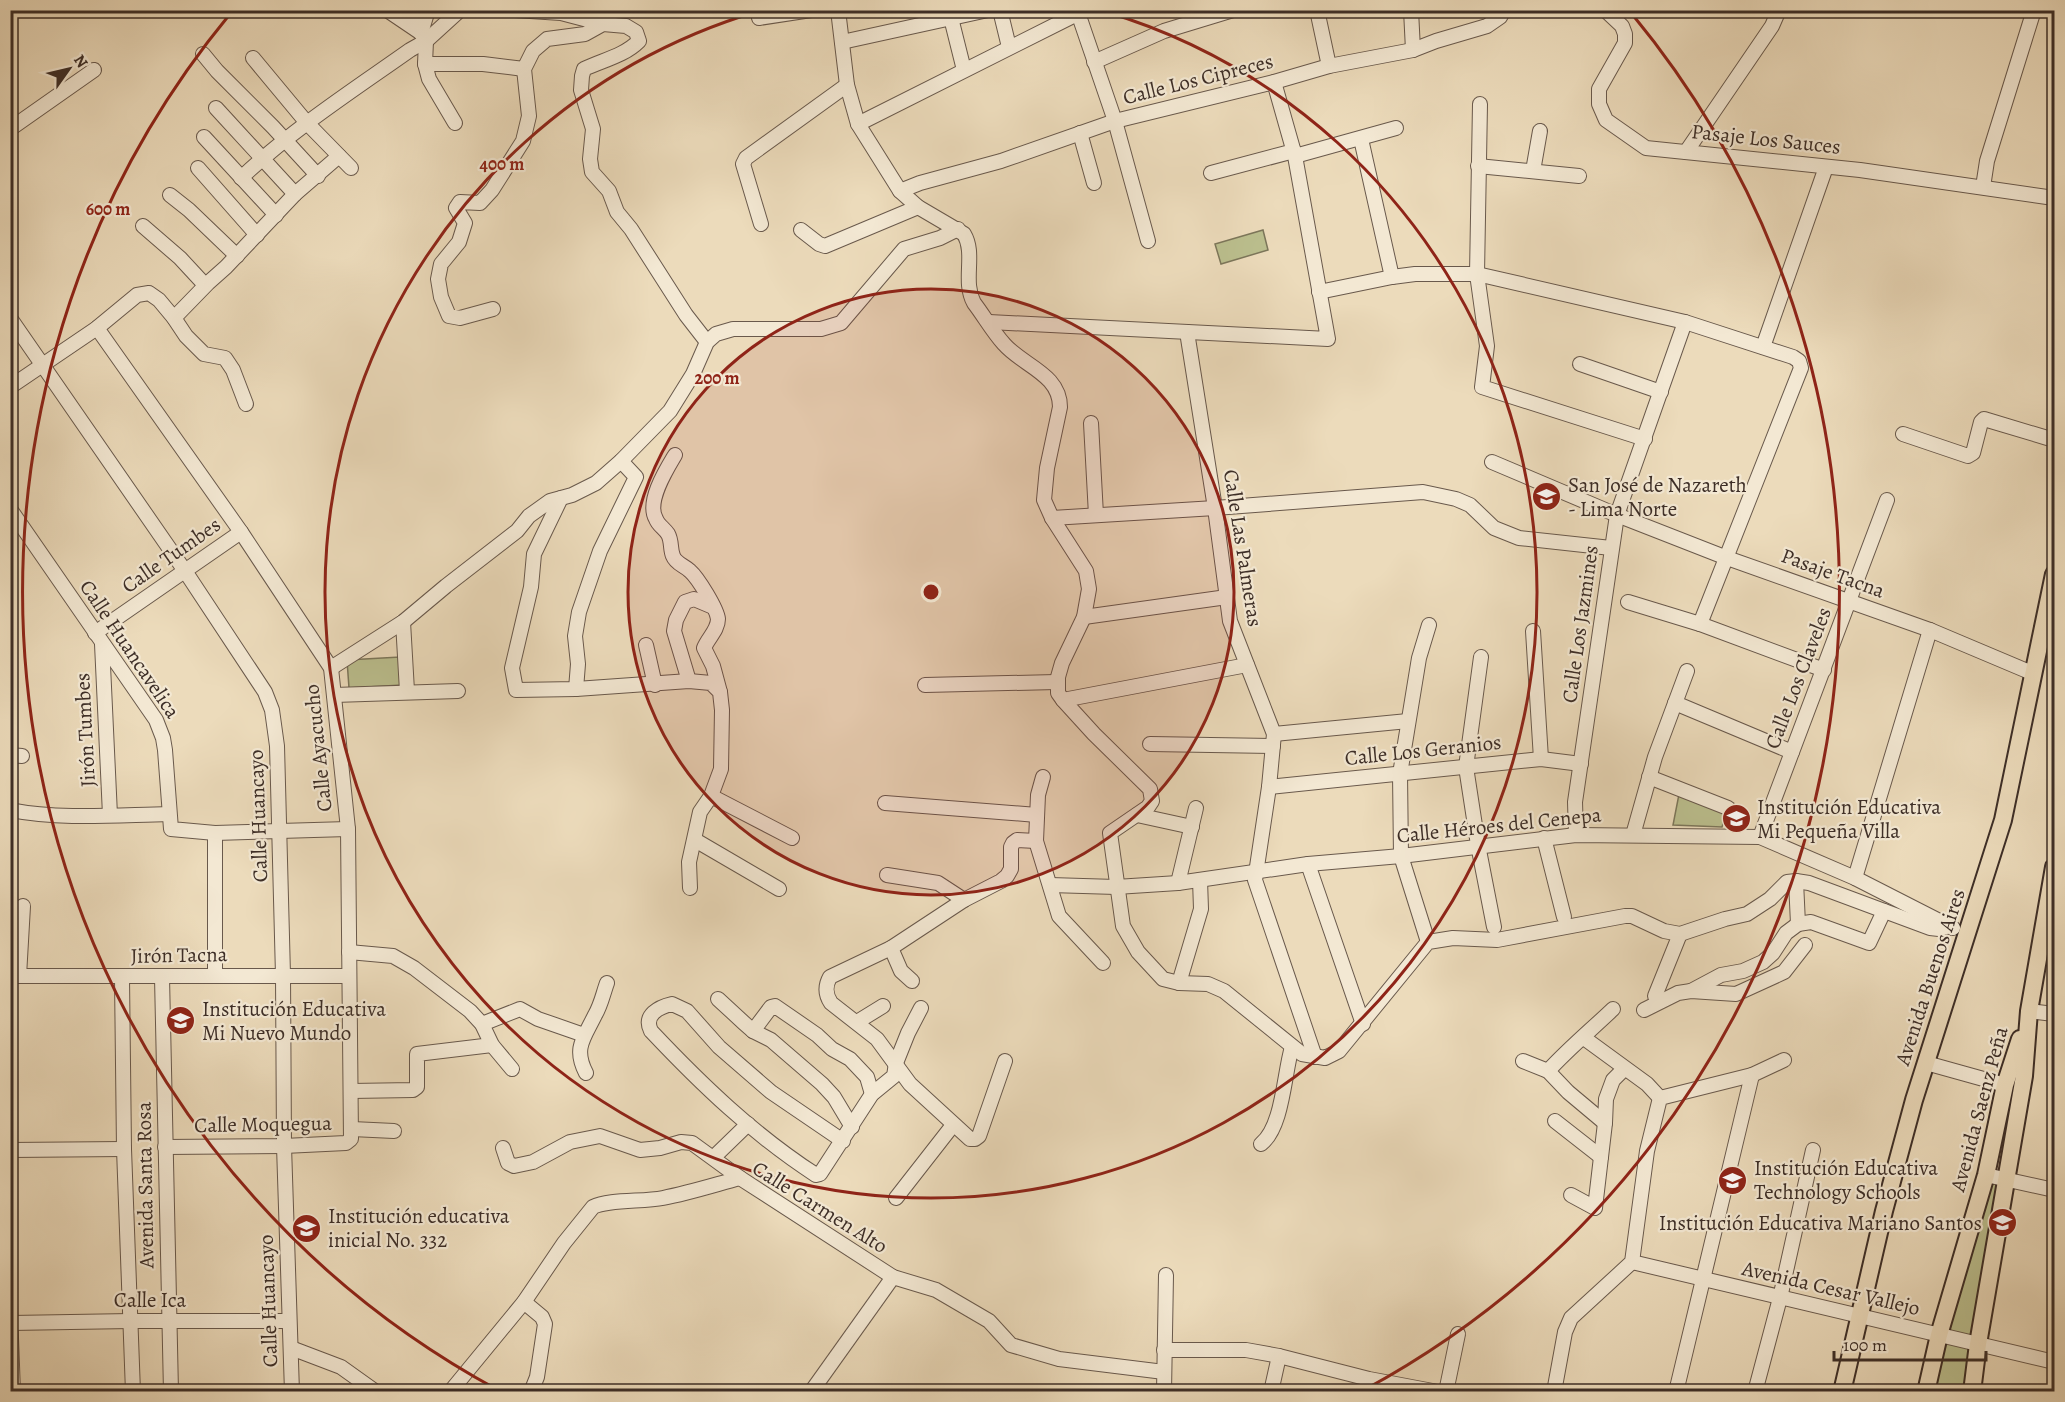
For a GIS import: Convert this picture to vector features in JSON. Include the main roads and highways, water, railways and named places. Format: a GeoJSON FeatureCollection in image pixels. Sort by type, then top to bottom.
{"type":"FeatureCollection","features":[{"type":"Feature","properties":{"kind":"main road","name":"Avenida Buenos Aires"},"geometry":{"type":"LineString","coordinates":[[1842,1392],[1884,1211],[1914,1100],[2003,820],[2032,673],[2055,574]]}},
{"type":"Feature","properties":{"kind":"main road","name":"Avenida Saenz Peña"},"geometry":{"type":"LineString","coordinates":[[1926,1392],[1986,1175],[2006,1085],[2028,1011],[2055,867]]}},
{"type":"Feature","properties":{"kind":"main road","name":"Avenida Saenz Peña"},"geometry":{"type":"LineString","coordinates":[[1972,1392],[1978,1344],[2024,1076],[2028,1011]]}},
{"type":"Feature","properties":{"kind":"place","name":"San José de Nazareth - Lima Norte"},"geometry":{"type":"Point","coordinates":[1547,497]}},
{"type":"Feature","properties":{"kind":"place","name":"Institución Educativa Mi Pequeña Villa"},"geometry":{"type":"Point","coordinates":[1736,819]}},
{"type":"Feature","properties":{"kind":"place","name":"Institución Educativa Mi Nuevo Mundo"},"geometry":{"type":"Point","coordinates":[181,1021]}},
{"type":"Feature","properties":{"kind":"place","name":"Institución Educativa Technology Schools"},"geometry":{"type":"Point","coordinates":[1733,1180]}},
{"type":"Feature","properties":{"kind":"place","name":"Institución Educativa Mariano Santos"},"geometry":{"type":"Point","coordinates":[2003,1223]}},
{"type":"Feature","properties":{"kind":"place","name":"Institución educativa inicial No. 332"},"geometry":{"type":"Point","coordinates":[307,1228]}}]}
